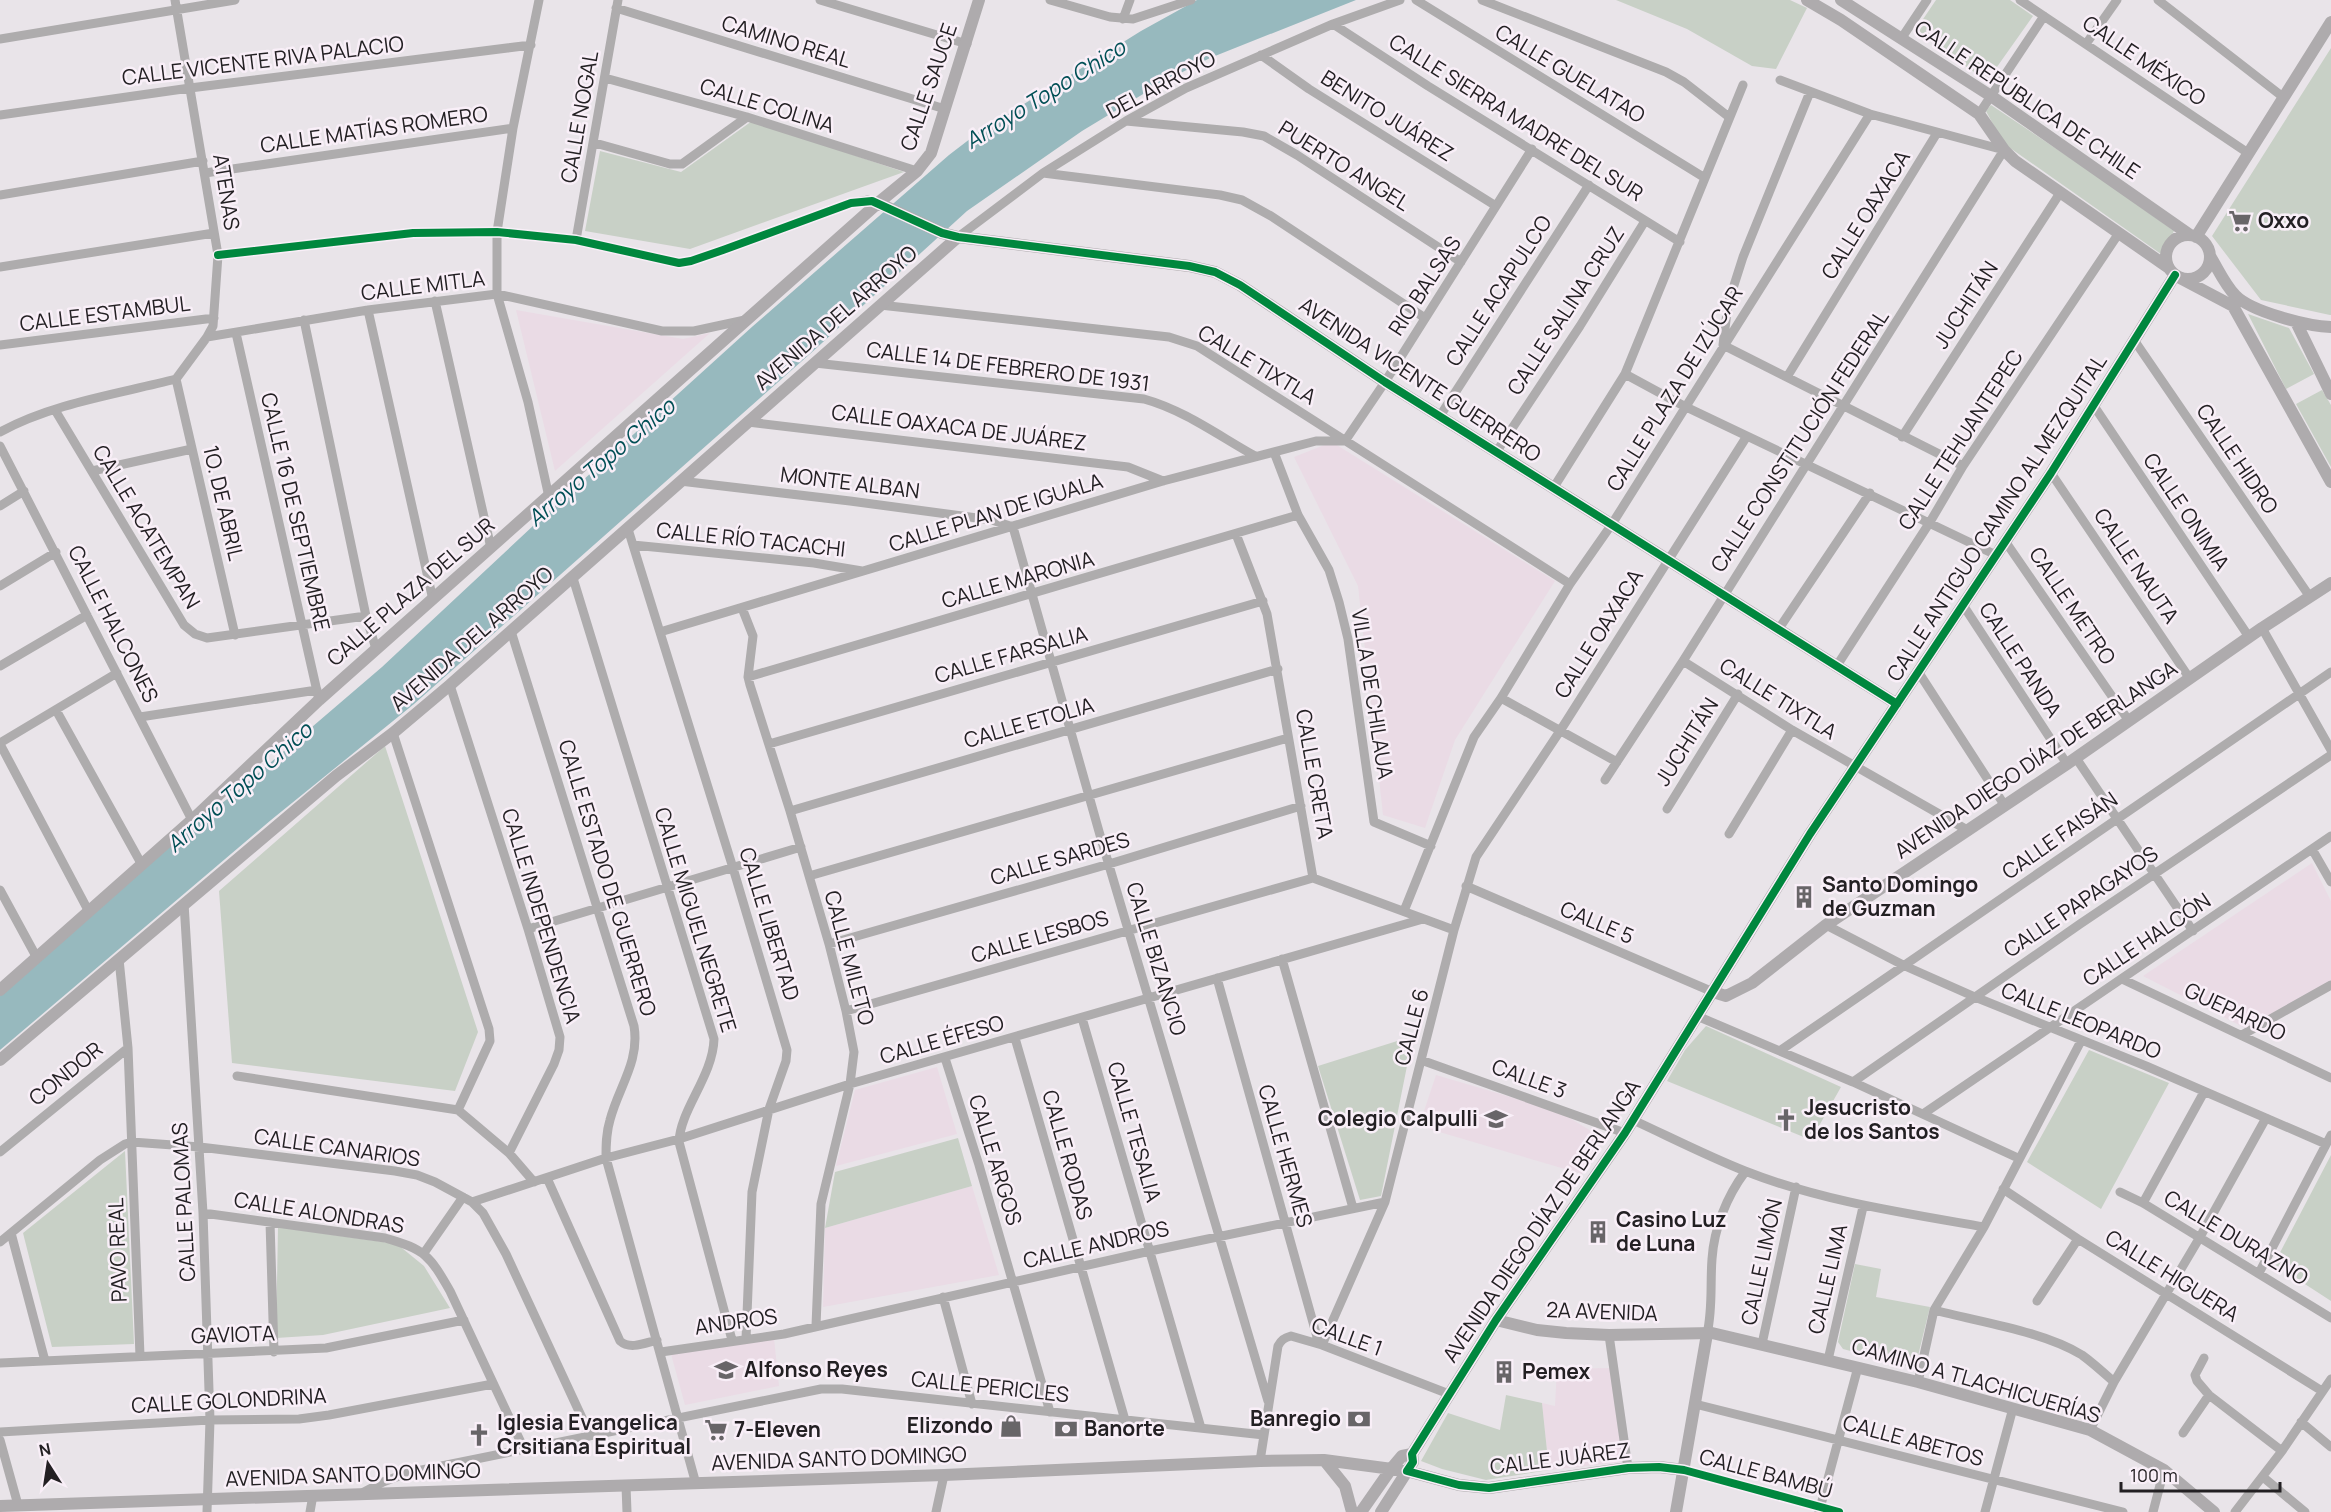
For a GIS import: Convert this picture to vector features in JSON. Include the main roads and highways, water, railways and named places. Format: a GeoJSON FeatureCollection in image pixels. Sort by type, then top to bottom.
{"type":"FeatureCollection","features":[{"type":"Feature","properties":{"kind":"water","name":"Arroyo Topo Chico"},"geometry":{"type":"Polygon","coordinates":[[[1197,0],[1356,0],[1210,58],[1163,82],[1082,131],[967,211],[811,353],[414,704],[271,820],[0,1050],[0,989],[142,865],[235,793],[382,667],[549,511],[753,326],[949,155],[979,132],[1141,31],[1197,0]]]}},
{"type":"Feature","properties":{"kind":"place","name":"Oxxo"},"geometry":{"type":"Point","coordinates":[2240,221]}},
{"type":"Feature","properties":{"kind":"place","name":"Santo Domingo de Guzman"},"geometry":{"type":"Point","coordinates":[1804,897]}},
{"type":"Feature","properties":{"kind":"place","name":"Colegio Calpulli"},"geometry":{"type":"Point","coordinates":[1496,1119]}},
{"type":"Feature","properties":{"kind":"place","name":"Jesucristo de los Santos"},"geometry":{"type":"Point","coordinates":[1786,1120]}},
{"type":"Feature","properties":{"kind":"place","name":"Casino Luz de Luna"},"geometry":{"type":"Point","coordinates":[1598,1232]}},
{"type":"Feature","properties":{"kind":"place","name":"Alfonso Reyes"},"geometry":{"type":"Point","coordinates":[726,1370]}},
{"type":"Feature","properties":{"kind":"place","name":"Pemex"},"geometry":{"type":"Point","coordinates":[1504,1372]}},
{"type":"Feature","properties":{"kind":"place","name":"Banregio"},"geometry":{"type":"Point","coordinates":[1359,1419]}},
{"type":"Feature","properties":{"kind":"place","name":"Elizondo"},"geometry":{"type":"Point","coordinates":[1011,1426]}},
{"type":"Feature","properties":{"kind":"place","name":"Banorte"},"geometry":{"type":"Point","coordinates":[1066,1429]}},
{"type":"Feature","properties":{"kind":"place","name":"7-Eleven"},"geometry":{"type":"Point","coordinates":[716,1430]}},
{"type":"Feature","properties":{"kind":"place","name":"Iglesia Evangelica Crsitiana Espiritual"},"geometry":{"type":"Point","coordinates":[479,1435]}}]}
